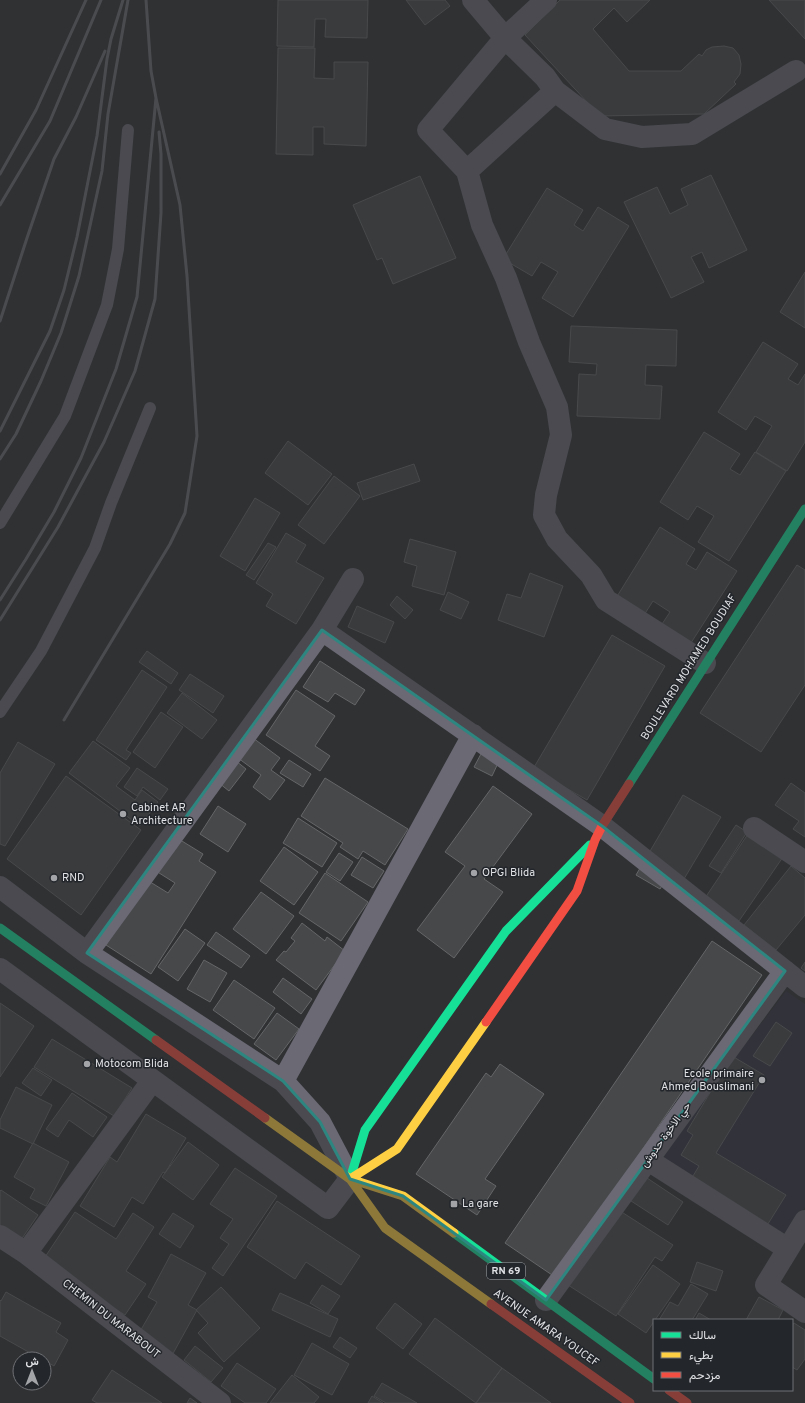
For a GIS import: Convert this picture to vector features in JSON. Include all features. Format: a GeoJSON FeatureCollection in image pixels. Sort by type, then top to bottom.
{"type":"FeatureCollection","features":[{"type":"Feature","properties":{"kind":"main road","name":"BOULEVARD MOHAMED BOUDIAF"},"geometry":{"type":"LineString","coordinates":[[598,833],[705,663],[805,509]]}},
{"type":"Feature","properties":{"kind":"main road"},"geometry":{"type":"LineString","coordinates":[[350,1179],[397,1149],[577,890],[598,833]]}},
{"type":"Feature","properties":{"kind":"main road"},"geometry":{"type":"LineString","coordinates":[[350,1179],[365,1130],[506,931],[598,833]]}},
{"type":"Feature","properties":{"kind":"main road","name":"RN 69"},"geometry":{"type":"LineString","coordinates":[[0,928],[350,1179]]}},
{"type":"Feature","properties":{"kind":"main road","name":"AVENUE AMARA YOUCEF"},"geometry":{"type":"LineString","coordinates":[[350,1179],[403,1196],[653,1378]]}},
{"type":"Feature","properties":{"kind":"main road","name":"AVENUE AMARA YOUCEF"},"geometry":{"type":"LineString","coordinates":[[350,1179],[385,1228],[630,1403]]}},
{"type":"Feature","properties":{"kind":"main road"},"geometry":{"type":"LineString","coordinates":[[671,1391],[687,1403]]}},
{"type":"Feature","properties":{"kind":"street"},"geometry":{"type":"LineString","coordinates":[[473,0],[505,38],[545,77],[555,91],[605,129],[642,136],[692,134],[796,71]]}},
{"type":"Feature","properties":{"kind":"street"},"geometry":{"type":"LineString","coordinates":[[546,0],[505,38],[428,130],[467,171],[482,225],[506,278],[529,342],[557,407],[561,435],[546,495],[544,515],[557,539],[591,575],[606,600],[705,663]]}},
{"type":"Feature","properties":{"kind":"street"},"geometry":{"type":"LineString","coordinates":[[467,171],[555,91]]}},
{"type":"Feature","properties":{"kind":"street"},"geometry":{"type":"LineString","coordinates":[[87,953],[322,630],[353,579]]}},
{"type":"Feature","properties":{"kind":"street"},"geometry":{"type":"LineString","coordinates":[[322,630],[473,735],[598,833],[805,987]]}},
{"type":"Feature","properties":{"kind":"street"},"geometry":{"type":"LineString","coordinates":[[283,1081],[473,735]]}},
{"type":"Feature","properties":{"kind":"street"},"geometry":{"type":"LineString","coordinates":[[754,828],[805,862]]}},
{"type":"Feature","properties":{"kind":"street"},"geometry":{"type":"LineString","coordinates":[[0,887],[87,953],[283,1081],[320,1122],[350,1179],[328,1208],[0,969]]}},
{"type":"Feature","properties":{"kind":"street","name":"حي الاخوة حدوش"},"geometry":{"type":"LineString","coordinates":[[546,1300],[785,971]]}},
{"type":"Feature","properties":{"kind":"street"},"geometry":{"type":"LineString","coordinates":[[26,1253],[152,1081]]}},
{"type":"Feature","properties":{"kind":"street"},"geometry":{"type":"LineString","coordinates":[[648,1160],[788,1248]]}},
{"type":"Feature","properties":{"kind":"street"},"geometry":{"type":"LineString","coordinates":[[805,1221],[766,1285],[805,1312]]}},
{"type":"Feature","properties":{"kind":"street","name":"CHEMIN DU MARABOUT"},"geometry":{"type":"LineString","coordinates":[[0,1236],[26,1253],[216,1402]]}},
{"type":"Feature","properties":{"kind":"lane"},"geometry":{"type":"LineString","coordinates":[[0,523],[65,416],[107,305],[118,249],[128,130]]}},
{"type":"Feature","properties":{"kind":"lane"},"geometry":{"type":"LineString","coordinates":[[0,712],[41,651],[95,548],[111,503],[150,408]]}},
{"type":"Feature","properties":{"kind":"highlighted area"},"geometry":{"type":"Polygon","coordinates":[[[322,630],[602,826],[785,971],[546,1300],[403,1196],[350,1179],[320,1122],[283,1081],[87,953],[322,630]]]}},
{"type":"Feature","properties":{"kind":"shaded area","name":"Ecole primaire Ahmed Bouslimani"},"geometry":{"type":"Polygon","coordinates":[[[786,991],[805,1004],[805,1207],[786,1237],[660,1156],[786,991]]]}},
{"type":"Feature","properties":{"kind":"building"},"geometry":{"type":"Polygon","coordinates":[[[278,0],[368,0],[367,38],[325,37],[326,19],[315,19],[314,47],[277,46],[278,0]]]}},
{"type":"Feature","properties":{"kind":"building"},"geometry":{"type":"Polygon","coordinates":[[[406,0],[445,0],[450,6],[425,25],[406,0]]]}},
{"type":"Feature","properties":{"kind":"building"},"geometry":{"type":"Polygon","coordinates":[[[560,0],[650,0],[627,22],[614,8],[593,29],[629,71],[681,71],[699,54],[702,56],[706,50],[712,47],[724,46],[733,48],[739,55],[741,64],[740,74],[734,82],[736,84],[704,114],[600,116],[525,35],[560,0]]]}},
{"type":"Feature","properties":{"kind":"building"},"geometry":{"type":"Polygon","coordinates":[[[769,0],[805,0],[805,39],[769,0]]]}},
{"type":"Feature","properties":{"kind":"building"},"geometry":{"type":"Polygon","coordinates":[[[278,48],[315,48],[314,78],[334,79],[334,62],[368,62],[366,146],[324,144],[324,127],[313,127],[313,155],[276,154],[278,48]]]}},
{"type":"Feature","properties":{"kind":"building"},"geometry":{"type":"Polygon","coordinates":[[[711,175],[747,250],[709,268],[702,252],[691,257],[704,282],[671,298],[624,202],[657,187],[670,214],[688,205],[681,189],[711,175]]]}},
{"type":"Feature","properties":{"kind":"building"},"geometry":{"type":"Polygon","coordinates":[[[420,176],[456,258],[393,284],[382,258],[377,260],[353,205],[420,176]]]}},
{"type":"Feature","properties":{"kind":"building"},"geometry":{"type":"Polygon","coordinates":[[[547,188],[583,210],[574,225],[583,231],[598,207],[629,226],[573,317],[542,298],[558,272],[541,262],[532,276],[503,259],[547,188]]]}},
{"type":"Feature","properties":{"kind":"building"},"geometry":{"type":"Polygon","coordinates":[[[805,272],[805,328],[780,312],[805,272]]]}},
{"type":"Feature","properties":{"kind":"building"},"geometry":{"type":"Polygon","coordinates":[[[571,326],[677,330],[676,366],[646,365],[645,385],[662,386],[660,419],[577,416],[579,374],[596,375],[597,364],[569,362],[571,326]]]}},
{"type":"Feature","properties":{"kind":"building"},"geometry":{"type":"Polygon","coordinates":[[[763,342],[798,364],[788,379],[798,385],[805,374],[805,442],[787,471],[756,452],[772,426],[755,416],[746,430],[718,412],[763,342]]]}},
{"type":"Feature","properties":{"kind":"building"},"geometry":{"type":"Polygon","coordinates":[[[704,432],[740,454],[730,469],[740,475],[755,452],[786,471],[729,561],[698,542],[714,516],[697,506],[688,520],[660,502],[704,432]]]}},
{"type":"Feature","properties":{"kind":"building"},"geometry":{"type":"Polygon","coordinates":[[[288,441],[332,474],[308,505],[265,473],[288,441]]]}},
{"type":"Feature","properties":{"kind":"building"},"geometry":{"type":"Polygon","coordinates":[[[414,464],[420,481],[363,500],[357,483],[414,464]]]}},
{"type":"Feature","properties":{"kind":"building"},"geometry":{"type":"Polygon","coordinates":[[[334,476],[360,496],[324,544],[298,525],[334,476]]]}},
{"type":"Feature","properties":{"kind":"building"},"geometry":{"type":"Polygon","coordinates":[[[255,498],[280,513],[245,571],[220,556],[255,498]]]}},
{"type":"Feature","properties":{"kind":"building"},"geometry":{"type":"Polygon","coordinates":[[[660,527],[695,549],[686,564],[696,570],[707,552],[737,571],[689,646],[660,627],[670,612],[653,601],[644,615],[616,598],[660,527]]]}},
{"type":"Feature","properties":{"kind":"building"},"geometry":{"type":"Polygon","coordinates":[[[286,533],[306,545],[296,562],[324,578],[296,624],[266,606],[273,594],[256,583],[286,533]]]}},
{"type":"Feature","properties":{"kind":"building"},"geometry":{"type":"Polygon","coordinates":[[[410,539],[456,552],[444,595],[412,586],[417,566],[404,562],[410,539]]]}},
{"type":"Feature","properties":{"kind":"building"},"geometry":{"type":"Polygon","coordinates":[[[268,543],[276,547],[254,580],[246,575],[268,543]]]}},
{"type":"Feature","properties":{"kind":"building"},"geometry":{"type":"Polygon","coordinates":[[[797,565],[805,570],[805,685],[761,752],[700,713],[797,565]]]}},
{"type":"Feature","properties":{"kind":"building"},"geometry":{"type":"Polygon","coordinates":[[[530,573],[563,586],[544,637],[498,620],[507,594],[521,598],[530,573]]]}},
{"type":"Feature","properties":{"kind":"building"},"geometry":{"type":"Polygon","coordinates":[[[448,592],[469,602],[461,619],[440,610],[448,592]]]}},
{"type":"Feature","properties":{"kind":"building"},"geometry":{"type":"Polygon","coordinates":[[[397,596],[413,610],[405,619],[390,605],[397,596]]]}},
{"type":"Feature","properties":{"kind":"building"},"geometry":{"type":"Polygon","coordinates":[[[357,606],[394,622],[385,643],[348,627],[357,606]]]}},
{"type":"Feature","properties":{"kind":"building"},"geometry":{"type":"Polygon","coordinates":[[[612,635],[665,666],[587,800],[533,769],[612,635]]]}},
{"type":"Feature","properties":{"kind":"building"},"geometry":{"type":"Polygon","coordinates":[[[147,651],[178,673],[171,684],[139,662],[147,651]]]}},
{"type":"Feature","properties":{"kind":"building"},"geometry":{"type":"Polygon","coordinates":[[[320,661],[365,690],[355,705],[335,693],[328,702],[303,687],[320,661]]]}},
{"type":"Feature","properties":{"kind":"building"},"geometry":{"type":"Polygon","coordinates":[[[142,670],[167,687],[126,750],[131,753],[126,760],[96,740],[142,670]]]}},
{"type":"Feature","properties":{"kind":"building"},"geometry":{"type":"Polygon","coordinates":[[[190,674],[224,696],[213,713],[179,690],[190,674]]]}},
{"type":"Feature","properties":{"kind":"building"},"geometry":{"type":"Polygon","coordinates":[[[296,690],[335,716],[315,746],[330,756],[320,771],[266,735],[296,690]]]}},
{"type":"Feature","properties":{"kind":"building"},"geometry":{"type":"Polygon","coordinates":[[[182,693],[217,720],[202,739],[167,713],[182,693]]]}},
{"type":"Feature","properties":{"kind":"building"},"geometry":{"type":"Polygon","coordinates":[[[161,712],[183,727],[155,768],[133,752],[161,712]]]}},
{"type":"Feature","properties":{"kind":"building"},"geometry":{"type":"Polygon","coordinates":[[[253,738],[280,758],[271,770],[285,780],[270,800],[253,787],[261,775],[238,758],[253,738]]]}},
{"type":"Feature","properties":{"kind":"building"},"geometry":{"type":"Polygon","coordinates":[[[93,741],[130,768],[116,786],[135,800],[142,790],[158,802],[140,826],[69,773],[93,741]]]}},
{"type":"Feature","properties":{"kind":"building"},"geometry":{"type":"Polygon","coordinates":[[[18,742],[55,764],[5,846],[0,844],[0,773],[18,742]]]}},
{"type":"Feature","properties":{"kind":"building"},"geometry":{"type":"Polygon","coordinates":[[[482,752],[499,761],[492,776],[474,767],[482,752]]]}},
{"type":"Feature","properties":{"kind":"building"},"geometry":{"type":"Polygon","coordinates":[[[289,760],[311,774],[303,787],[280,773],[289,760]]]}},
{"type":"Feature","properties":{"kind":"building"},"geometry":{"type":"Polygon","coordinates":[[[236,761],[246,769],[229,791],[219,783],[236,761]]]}},
{"type":"Feature","properties":{"kind":"building"},"geometry":{"type":"Polygon","coordinates":[[[137,768],[168,789],[160,800],[143,787],[137,796],[124,787],[137,768]]]}},
{"type":"Feature","properties":{"kind":"building"},"geometry":{"type":"Polygon","coordinates":[[[66,776],[141,830],[81,915],[7,859],[66,776]]]}},
{"type":"Feature","properties":{"kind":"building"},"geometry":{"type":"Polygon","coordinates":[[[325,778],[408,829],[385,865],[363,851],[358,859],[340,847],[343,843],[301,816],[325,778]]]}},
{"type":"Feature","properties":{"kind":"building"},"geometry":{"type":"Polygon","coordinates":[[[791,783],[805,793],[805,837],[793,829],[799,821],[775,805],[791,783]]]}},
{"type":"Feature","properties":{"kind":"building","name":"OPGI Blida"},"geometry":{"type":"Polygon","coordinates":[[[493,786],[532,814],[484,879],[503,892],[454,958],[417,930],[465,866],[445,852],[493,786]]]}},
{"type":"Feature","properties":{"kind":"building"},"geometry":{"type":"Polygon","coordinates":[[[683,795],[721,817],[678,889],[665,881],[660,889],[636,875],[683,795]]]}},
{"type":"Feature","properties":{"kind":"building"},"geometry":{"type":"Polygon","coordinates":[[[218,806],[246,824],[228,852],[200,834],[218,806]]]}},
{"type":"Feature","properties":{"kind":"building"},"geometry":{"type":"Polygon","coordinates":[[[298,818],[337,843],[322,867],[283,843],[298,818]]]}},
{"type":"Feature","properties":{"kind":"building"},"geometry":{"type":"Polygon","coordinates":[[[736,825],[747,832],[721,873],[709,866],[736,825]]]}},
{"type":"Feature","properties":{"kind":"building"},"geometry":{"type":"Polygon","coordinates":[[[748,834],[783,857],[739,921],[705,898],[748,834]]]}},
{"type":"Feature","properties":{"kind":"building"},"geometry":{"type":"Polygon","coordinates":[[[177,838],[203,854],[199,861],[216,872],[151,974],[106,945],[147,880],[168,893],[175,883],[156,871],[177,838]]]}},
{"type":"Feature","properties":{"kind":"building"},"geometry":{"type":"Polygon","coordinates":[[[284,847],[318,872],[294,905],[260,881],[284,847]]]}},
{"type":"Feature","properties":{"kind":"building"},"geometry":{"type":"Polygon","coordinates":[[[339,853],[353,862],[340,881],[326,872],[339,853]]]}},
{"type":"Feature","properties":{"kind":"building"},"geometry":{"type":"Polygon","coordinates":[[[362,857],[384,871],[373,888],[351,875],[362,857]]]}},
{"type":"Feature","properties":{"kind":"building"},"geometry":{"type":"Polygon","coordinates":[[[791,866],[805,878],[805,915],[776,950],[744,925],[791,866]]]}},
{"type":"Feature","properties":{"kind":"building"},"geometry":{"type":"Polygon","coordinates":[[[325,873],[368,902],[341,941],[299,913],[325,873]]]}},
{"type":"Feature","properties":{"kind":"building"},"geometry":{"type":"Polygon","coordinates":[[[261,892],[294,916],[266,954],[233,929],[261,892]]]}},
{"type":"Feature","properties":{"kind":"building"},"geometry":{"type":"Polygon","coordinates":[[[302,923],[325,941],[327,937],[345,951],[316,990],[276,960],[284,951],[286,952],[295,941],[291,938],[302,923]]]}},
{"type":"Feature","properties":{"kind":"building"},"geometry":{"type":"Polygon","coordinates":[[[185,929],[205,943],[178,981],[158,967],[185,929]]]}},
{"type":"Feature","properties":{"kind":"building"},"geometry":{"type":"Polygon","coordinates":[[[216,932],[250,956],[241,968],[207,945],[216,932]]]}},
{"type":"Feature","properties":{"kind":"building"},"geometry":{"type":"Polygon","coordinates":[[[712,941],[762,975],[555,1277],[505,1243],[712,941]]]}},
{"type":"Feature","properties":{"kind":"building"},"geometry":{"type":"Polygon","coordinates":[[[204,960],[227,973],[210,1002],[187,989],[204,960]]]}},
{"type":"Feature","properties":{"kind":"building"},"geometry":{"type":"Polygon","coordinates":[[[805,962],[805,971],[801,968],[805,962]]]}},
{"type":"Feature","properties":{"kind":"building"},"geometry":{"type":"Polygon","coordinates":[[[283,978],[312,999],[301,1014],[273,992],[283,978]]]}},
{"type":"Feature","properties":{"kind":"building"},"geometry":{"type":"Polygon","coordinates":[[[234,980],[275,1008],[254,1039],[213,1010],[234,980]]]}},
{"type":"Feature","properties":{"kind":"building"},"geometry":{"type":"Polygon","coordinates":[[[0,1003],[34,1026],[0,1077],[0,1003]]]}},
{"type":"Feature","properties":{"kind":"building"},"geometry":{"type":"Polygon","coordinates":[[[277,1013],[299,1029],[276,1060],[254,1044],[277,1013]]]}},
{"type":"Feature","properties":{"kind":"building"},"geometry":{"type":"Polygon","coordinates":[[[776,1022],[792,1033],[770,1066],[753,1056],[776,1022]]]}},
{"type":"Feature","properties":{"kind":"building"},"geometry":{"type":"Polygon","coordinates":[[[52,1039],[132,1088],[114,1116],[34,1067],[52,1039]]]}},
{"type":"Feature","properties":{"kind":"building"},"geometry":{"type":"Polygon","coordinates":[[[732,1056],[764,1075],[716,1153],[786,1195],[766,1227],[690,1181],[699,1166],[681,1155],[693,1135],[687,1131],[732,1056]]]}},
{"type":"Feature","properties":{"kind":"building"},"geometry":{"type":"Polygon","coordinates":[[[500,1064],[544,1094],[485,1179],[496,1186],[477,1215],[416,1174],[486,1073],[491,1077],[500,1064]]]}},
{"type":"Feature","properties":{"kind":"building"},"geometry":{"type":"Polygon","coordinates":[[[33,1068],[52,1080],[41,1096],[22,1083],[33,1068]]]}},
{"type":"Feature","properties":{"kind":"building"},"geometry":{"type":"Polygon","coordinates":[[[16,1087],[52,1105],[33,1144],[0,1128],[0,1120],[16,1087]]]}},
{"type":"Feature","properties":{"kind":"building"},"geometry":{"type":"Polygon","coordinates":[[[72,1093],[107,1117],[93,1137],[69,1120],[58,1137],[46,1129],[72,1093]]]}},
{"type":"Feature","properties":{"kind":"building"},"geometry":{"type":"Polygon","coordinates":[[[146,1114],[186,1138],[165,1173],[163,1172],[143,1204],[132,1197],[114,1227],[80,1206],[110,1157],[117,1162],[146,1114]]]}},
{"type":"Feature","properties":{"kind":"building"},"geometry":{"type":"Polygon","coordinates":[[[188,1142],[219,1165],[193,1200],[162,1177],[188,1142]]]}},
{"type":"Feature","properties":{"kind":"building"},"geometry":{"type":"Polygon","coordinates":[[[33,1143],[69,1162],[46,1206],[30,1198],[35,1189],[14,1177],[33,1143]]]}},
{"type":"Feature","properties":{"kind":"building"},"geometry":{"type":"Polygon","coordinates":[[[235,1168],[277,1196],[223,1276],[212,1268],[229,1244],[220,1238],[233,1219],[210,1204],[235,1168]]]}},
{"type":"Feature","properties":{"kind":"building"},"geometry":{"type":"Polygon","coordinates":[[[644,1176],[683,1202],[668,1225],[628,1199],[644,1176]]]}},
{"type":"Feature","properties":{"kind":"building"},"geometry":{"type":"Polygon","coordinates":[[[1,1190],[38,1215],[12,1253],[0,1244],[1,1190]]]}},
{"type":"Feature","properties":{"kind":"building"},"geometry":{"type":"Polygon","coordinates":[[[277,1201],[360,1256],[341,1285],[306,1262],[295,1279],[247,1247],[277,1201]]]}},
{"type":"Feature","properties":{"kind":"building"},"geometry":{"type":"Polygon","coordinates":[[[617,1209],[673,1245],[662,1261],[655,1257],[616,1316],[568,1285],[617,1209]]]}},
{"type":"Feature","properties":{"kind":"building"},"geometry":{"type":"Polygon","coordinates":[[[75,1212],[116,1239],[133,1213],[154,1227],[126,1271],[146,1284],[125,1315],[41,1263],[75,1212]]]}},
{"type":"Feature","properties":{"kind":"building"},"geometry":{"type":"Polygon","coordinates":[[[173,1213],[194,1226],[180,1248],[159,1234],[173,1213]]]}},
{"type":"Feature","properties":{"kind":"building"},"geometry":{"type":"Polygon","coordinates":[[[171,1254],[206,1273],[188,1305],[197,1310],[170,1359],[135,1340],[157,1302],[148,1297],[171,1254]]]}},
{"type":"Feature","properties":{"kind":"building"},"geometry":{"type":"Polygon","coordinates":[[[697,1262],[723,1271],[716,1291],[690,1282],[697,1262]]]}},
{"type":"Feature","properties":{"kind":"building"},"geometry":{"type":"Polygon","coordinates":[[[653,1265],[680,1284],[656,1319],[653,1319],[653,1323],[646,1333],[618,1314],[653,1265]]]}},
{"type":"Feature","properties":{"kind":"building"},"geometry":{"type":"Polygon","coordinates":[[[691,1284],[708,1294],[693,1319],[660,1319],[670,1302],[678,1306],[691,1284]]]}},
{"type":"Feature","properties":{"kind":"building"},"geometry":{"type":"Polygon","coordinates":[[[322,1285],[340,1296],[328,1314],[310,1303],[322,1285]]]}},
{"type":"Feature","properties":{"kind":"building"},"geometry":{"type":"Polygon","coordinates":[[[221,1287],[260,1328],[224,1362],[198,1333],[208,1323],[196,1310],[221,1287]]]}},
{"type":"Feature","properties":{"kind":"building"},"geometry":{"type":"Polygon","coordinates":[[[6,1292],[61,1323],[56,1332],[68,1340],[54,1366],[52,1365],[52,1351],[27,1351],[0,1336],[0,1300],[1,1301],[6,1292]]]}},
{"type":"Feature","properties":{"kind":"building"},"geometry":{"type":"Polygon","coordinates":[[[280,1293],[338,1319],[330,1337],[272,1310],[280,1293]]]}},
{"type":"Feature","properties":{"kind":"building"},"geometry":{"type":"Polygon","coordinates":[[[759,1297],[783,1310],[778,1319],[747,1319],[759,1297]]]}},
{"type":"Feature","properties":{"kind":"building"},"geometry":{"type":"Polygon","coordinates":[[[395,1303],[422,1324],[403,1349],[376,1328],[395,1303]]]}},
{"type":"Feature","properties":{"kind":"building"},"geometry":{"type":"Polygon","coordinates":[[[699,1313],[709,1319],[696,1319],[699,1313]]]}},
{"type":"Feature","properties":{"kind":"building"},"geometry":{"type":"Polygon","coordinates":[[[435,1318],[502,1368],[476,1403],[409,1354],[435,1318]]]}},
{"type":"Feature","properties":{"kind":"building"},"geometry":{"type":"Polygon","coordinates":[[[794,1323],[805,1330],[805,1359],[797,1370],[793,1368],[794,1323]]]}},
{"type":"Feature","properties":{"kind":"building"},"geometry":{"type":"Polygon","coordinates":[[[340,1337],[357,1348],[350,1358],[333,1347],[340,1337]]]}},
{"type":"Feature","properties":{"kind":"building"},"geometry":{"type":"Polygon","coordinates":[[[312,1343],[349,1364],[332,1395],[294,1375],[312,1343]]]}},
{"type":"Feature","properties":{"kind":"building"},"geometry":{"type":"Polygon","coordinates":[[[195,1346],[223,1368],[211,1382],[184,1360],[195,1346]]]}},
{"type":"Feature","properties":{"kind":"building"},"geometry":{"type":"Polygon","coordinates":[[[237,1363],[276,1389],[266,1403],[245,1403],[221,1386],[237,1363]]]}},
{"type":"Feature","properties":{"kind":"building"},"geometry":{"type":"Polygon","coordinates":[[[502,1368],[551,1403],[476,1403],[502,1368]]]}},
{"type":"Feature","properties":{"kind":"building"},"geometry":{"type":"Polygon","coordinates":[[[112,1370],[162,1403],[97,1403],[92,1400],[112,1370]]]}},
{"type":"Feature","properties":{"kind":"building"},"geometry":{"type":"Polygon","coordinates":[[[292,1375],[319,1397],[314,1403],[270,1403],[292,1375]]]}},
{"type":"Feature","properties":{"kind":"building"},"geometry":{"type":"Polygon","coordinates":[[[382,1383],[417,1403],[386,1403],[374,1396],[382,1383]]]}},
{"type":"Feature","properties":{"kind":"building"},"geometry":{"type":"Polygon","coordinates":[[[372,1396],[383,1403],[368,1403],[372,1396]]]}},
{"type":"Feature","properties":{"kind":"building"},"geometry":{"type":"Polygon","coordinates":[[[190,1398],[197,1403],[187,1403],[190,1398]]]}},
{"type":"Feature","properties":{"kind":"railway"},"geometry":{"type":"LineString","coordinates":[[0,174],[36,110],[86,0]]}},
{"type":"Feature","properties":{"kind":"railway"},"geometry":{"type":"LineString","coordinates":[[0,205],[50,121],[101,0]]}},
{"type":"Feature","properties":{"kind":"railway"},"geometry":{"type":"LineString","coordinates":[[0,431],[50,331],[64,290],[77,237],[97,136],[111,39],[123,0]]}},
{"type":"Feature","properties":{"kind":"railway"},"geometry":{"type":"LineString","coordinates":[[0,459],[16,434],[41,381],[61,333],[79,276],[102,171],[108,114],[128,0]]}},
{"type":"Feature","properties":{"kind":"railway"},"geometry":{"type":"LineString","coordinates":[[0,600],[54,512],[81,458],[116,369],[137,297],[156,98],[151,71],[146,0]]}},
{"type":"Feature","properties":{"kind":"railway"},"geometry":{"type":"LineString","coordinates":[[0,321],[54,159],[76,117],[105,51]]}},
{"type":"Feature","properties":{"kind":"railway"},"geometry":{"type":"LineString","coordinates":[[64,720],[170,544],[185,513],[197,436],[187,276],[180,205],[156,98]]}},
{"type":"Feature","properties":{"kind":"railway"},"geometry":{"type":"LineString","coordinates":[[0,620],[58,527],[104,442],[135,371],[155,299],[161,213],[161,154],[159,132]]}},
{"type":"Feature","properties":{"kind":"traffic: fast"},"geometry":{"type":"LineString","coordinates":[[629,784],[805,509]]}},
{"type":"Feature","properties":{"kind":"traffic: fast"},"geometry":{"type":"LineString","coordinates":[[350,1179],[365,1130],[506,931],[590,845]]}},
{"type":"Feature","properties":{"kind":"traffic: fast"},"geometry":{"type":"LineString","coordinates":[[0,928],[156,1040]]}},
{"type":"Feature","properties":{"kind":"traffic: fast"},"geometry":{"type":"LineString","coordinates":[[454,1233],[653,1378]]}},
{"type":"Feature","properties":{"kind":"traffic: slow"},"geometry":{"type":"LineString","coordinates":[[350,1179],[397,1149],[486,1022]]}},
{"type":"Feature","properties":{"kind":"traffic: slow"},"geometry":{"type":"LineString","coordinates":[[265,1118],[350,1179],[403,1196],[454,1233]]}},
{"type":"Feature","properties":{"kind":"traffic: slow"},"geometry":{"type":"LineString","coordinates":[[350,1179],[385,1228],[491,1304]]}},
{"type":"Feature","properties":{"kind":"traffic: jam"},"geometry":{"type":"LineString","coordinates":[[486,1022],[577,891],[595,840],[602,826],[629,784]]}},
{"type":"Feature","properties":{"kind":"traffic: jam"},"geometry":{"type":"LineString","coordinates":[[156,1040],[265,1118]]}},
{"type":"Feature","properties":{"kind":"traffic: jam"},"geometry":{"type":"LineString","coordinates":[[491,1304],[630,1403]]}},
{"type":"Feature","properties":{"kind":"traffic: jam"},"geometry":{"type":"LineString","coordinates":[[670,1391],[687,1403]]}},
{"type":"Feature","properties":{"kind":"place","name":"Cabinet AR Architecture"},"geometry":{"type":"Point","coordinates":[123,814]}},
{"type":"Feature","properties":{"kind":"place","name":"OPGI Blida"},"geometry":{"type":"Point","coordinates":[474,873]}},
{"type":"Feature","properties":{"kind":"place","name":"RND"},"geometry":{"type":"Point","coordinates":[54,878]}},
{"type":"Feature","properties":{"kind":"place","name":"Motocom Blida"},"geometry":{"type":"Point","coordinates":[87,1064]}},
{"type":"Feature","properties":{"kind":"place","name":"Ecole primaire Ahmed Bouslimani"},"geometry":{"type":"Point","coordinates":[762,1080]}},
{"type":"Feature","properties":{"kind":"place","name":"La gare"},"geometry":{"type":"Point","coordinates":[454,1204]}}]}
